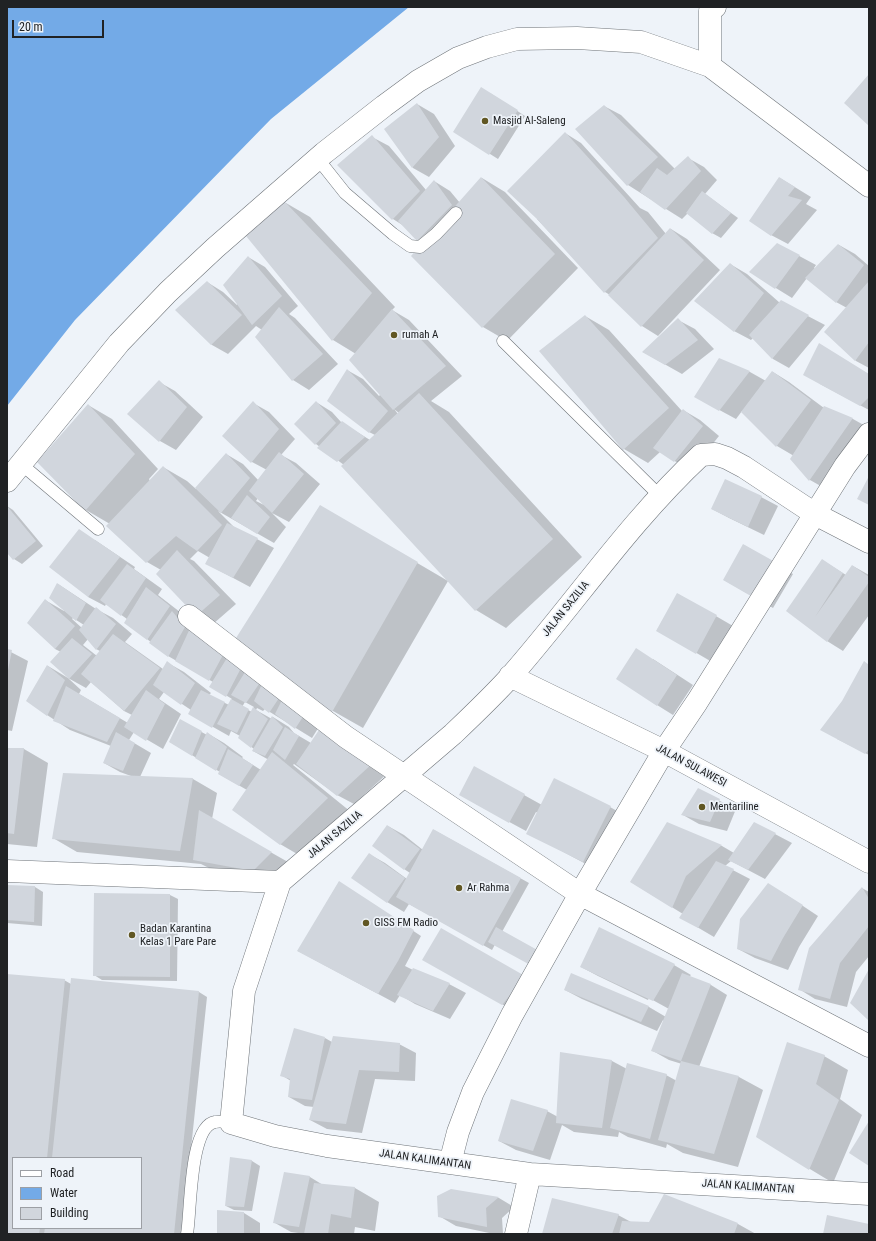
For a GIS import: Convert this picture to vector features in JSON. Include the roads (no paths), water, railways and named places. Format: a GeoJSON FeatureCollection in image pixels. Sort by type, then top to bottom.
{"type":"FeatureCollection","features":[{"type":"Feature","properties":{"kind":"street"},"geometry":{"type":"LineString","coordinates":[[710,66],[710,11],[715,7]]}},
{"type":"Feature","properties":{"kind":"street"},"geometry":{"type":"LineString","coordinates":[[7,481],[118,343],[168,292],[215,248],[318,159],[384,106],[418,81],[458,58],[487,47],[517,39],[577,38],[641,42],[710,66],[869,186]]}},
{"type":"Feature","properties":{"kind":"street"},"geometry":{"type":"LineString","coordinates":[[450,1163],[458,1132],[473,1092],[512,1015],[580,894],[664,751],[697,702],[845,466],[869,434]]}},
{"type":"Feature","properties":{"kind":"street","name":"JALAN SAZILIA"},"geometry":{"type":"LineString","coordinates":[[280,882],[453,734],[510,676],[660,496],[701,455],[715,454],[727,458],[744,467],[815,514],[869,542]]}},
{"type":"Feature","properties":{"kind":"street"},"geometry":{"type":"LineString","coordinates":[[189,616],[346,737],[405,775],[580,894],[869,1046]]}},
{"type":"Feature","properties":{"kind":"street","name":"JALAN SULAWESI"},"geometry":{"type":"LineString","coordinates":[[510,676],[664,751],[869,862]]}},
{"type":"Feature","properties":{"kind":"street"},"geometry":{"type":"LineString","coordinates":[[7,871],[280,882],[244,991],[230,1123]]}},
{"type":"Feature","properties":{"kind":"street","name":"JALAN KALIMANTAN"},"geometry":{"type":"LineString","coordinates":[[230,1123],[275,1136],[327,1146],[530,1174],[869,1194]]}},
{"type":"Feature","properties":{"kind":"street"},"geometry":{"type":"LineString","coordinates":[[516,1234],[530,1174]]}},
{"type":"Feature","properties":{"kind":"lane"},"geometry":{"type":"LineString","coordinates":[[318,159],[345,194],[393,234],[410,246],[420,247],[436,234],[456,213]]}},
{"type":"Feature","properties":{"kind":"lane"},"geometry":{"type":"LineString","coordinates":[[503,341],[660,496]]}},
{"type":"Feature","properties":{"kind":"lane"},"geometry":{"type":"LineString","coordinates":[[21,464],[98,530]]}},
{"type":"Feature","properties":{"kind":"lane"},"geometry":{"type":"LineString","coordinates":[[187,1234],[192,1170],[199,1139],[206,1127],[214,1122],[230,1123]]}},
{"type":"Feature","properties":{"kind":"water"},"geometry":{"type":"Polygon","coordinates":[[[7,7],[409,7],[271,119],[75,320],[7,406],[7,7]]]}},
{"type":"Feature","properties":{"kind":"place","name":"Masjid Al-Saleng"},"geometry":{"type":"Point","coordinates":[485,121]}},
{"type":"Feature","properties":{"kind":"place","name":"rumah A"},"geometry":{"type":"Point","coordinates":[394,335]}},
{"type":"Feature","properties":{"kind":"place","name":"Mentariline"},"geometry":{"type":"Point","coordinates":[702,807]}},
{"type":"Feature","properties":{"kind":"place","name":"Ar Rahma"},"geometry":{"type":"Point","coordinates":[459,888]}},
{"type":"Feature","properties":{"kind":"place","name":"GISS FM Radio"},"geometry":{"type":"Point","coordinates":[366,923]}},
{"type":"Feature","properties":{"kind":"place","name":"Badan Karantina Kelas 1 Pare Pare"},"geometry":{"type":"Point","coordinates":[132,935]}}]}
